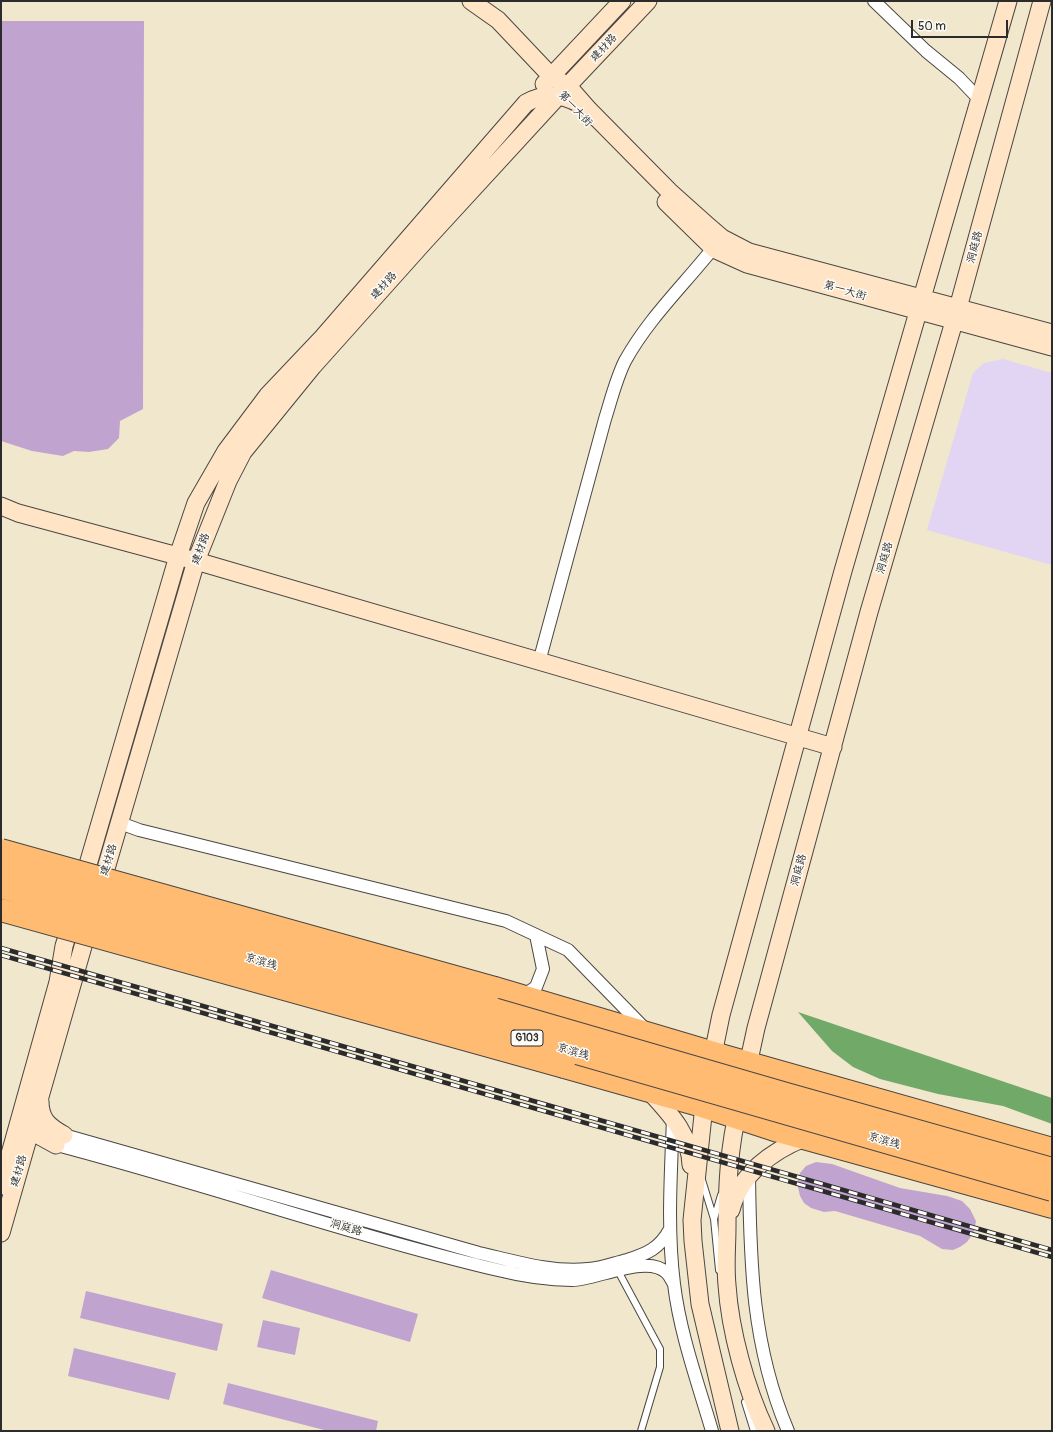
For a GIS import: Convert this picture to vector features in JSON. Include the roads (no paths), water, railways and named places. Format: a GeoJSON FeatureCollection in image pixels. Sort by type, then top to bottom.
{"type":"FeatureCollection","features":[{"type":"Feature","properties":{"kind":"highway"},"geometry":{"type":"LineString","coordinates":[[1,850],[524,995],[713,1053],[1052,1149]]}},
{"type":"Feature","properties":{"kind":"highway","name":"京滨线"},"geometry":{"type":"LineString","coordinates":[[1,866],[783,1093],[1052,1169]]}},
{"type":"Feature","properties":{"kind":"highway","name":"京滨线"},"geometry":{"type":"LineString","coordinates":[[1,887],[1052,1190]]}},
{"type":"Feature","properties":{"kind":"highway"},"geometry":{"type":"LineString","coordinates":[[1,910],[564,1067],[702,1106],[804,1138],[1052,1207]]}},
{"type":"Feature","properties":{"kind":"street","name":"第一大街"},"geometry":{"type":"LineString","coordinates":[[471,1],[498,20],[585,113],[669,191],[718,243],[747,264],[920,305],[956,315],[1052,348]]}},
{"type":"Feature","properties":{"kind":"street","name":"建材路"},"geometry":{"type":"LineString","coordinates":[[1,1233],[34,1095],[58,982],[64,946],[178,556],[196,503],[226,451],[268,395],[323,337],[526,103],[622,1]]}},
{"type":"Feature","properties":{"kind":"street","name":"建材路"},"geometry":{"type":"LineString","coordinates":[[34,1095],[66,1004],[196,561],[228,482],[243,452],[313,366],[563,90],[648,1]]}},
{"type":"Feature","properties":{"kind":"street"},"geometry":{"type":"LineString","coordinates":[[874,1],[926,51],[959,78],[980,100]]}},
{"type":"Feature","properties":{"kind":"street"},"geometry":{"type":"LineString","coordinates":[[692,1220],[698,1167],[702,1106],[721,1015],[843,571],[1008,1]]}},
{"type":"Feature","properties":{"kind":"street","name":"洞庭路"},"geometry":{"type":"LineString","coordinates":[[720,1222],[726,1210],[728,1174],[736,1117],[748,1063],[869,612],[956,315],[1042,1]]}},
{"type":"Feature","properties":{"kind":"street"},"geometry":{"type":"LineString","coordinates":[[526,103],[541,96],[563,90]]}},
{"type":"Feature","properties":{"kind":"street"},"geometry":{"type":"LineString","coordinates":[[540,116],[551,110],[560,109],[585,113]]}},
{"type":"Feature","properties":{"kind":"street"},"geometry":{"type":"LineString","coordinates":[[539,662],[598,446],[616,383],[624,362],[652,320],[718,243]]}},
{"type":"Feature","properties":{"kind":"street","name":"第一大街"},"geometry":{"type":"LineString","coordinates":[[956,315],[1052,333]]}},
{"type":"Feature","properties":{"kind":"street"},"geometry":{"type":"LineString","coordinates":[[1,506],[18,513],[196,561],[833,747]]}},
{"type":"Feature","properties":{"kind":"street"},"geometry":{"type":"LineString","coordinates":[[120,823],[147,832],[506,922],[568,950],[650,1034]]}},
{"type":"Feature","properties":{"kind":"street"},"geometry":{"type":"LineString","coordinates":[[524,995],[536,987],[543,970],[536,935]]}},
{"type":"Feature","properties":{"kind":"street"},"geometry":{"type":"LineString","coordinates":[[650,1092],[673,1117],[687,1141],[691,1158],[692,1220],[700,1304],[730,1431]]}},
{"type":"Feature","properties":{"kind":"street"},"geometry":{"type":"LineString","coordinates":[[34,1095],[44,1120],[60,1140]]}},
{"type":"Feature","properties":{"kind":"street"},"geometry":{"type":"LineString","coordinates":[[673,1117],[670,1229],[674,1284],[680,1322],[712,1431]]}},
{"type":"Feature","properties":{"kind":"street"},"geometry":{"type":"LineString","coordinates":[[1,1186],[26,1129],[45,1140],[60,1140]]}},
{"type":"Feature","properties":{"kind":"street"},"geometry":{"type":"LineString","coordinates":[[766,1431],[741,1359],[730,1312],[720,1222],[749,1173],[773,1154],[804,1138]]}},
{"type":"Feature","properties":{"kind":"street","name":"洞庭路"},"geometry":{"type":"LineString","coordinates":[[60,1140],[479,1253],[520,1262],[566,1268],[588,1269],[638,1266],[660,1268],[668,1273],[674,1284]]}},
{"type":"Feature","properties":{"kind":"street"},"geometry":{"type":"LineString","coordinates":[[749,1173],[752,1288],[760,1342],[768,1378],[788,1431]]}},
{"type":"Feature","properties":{"kind":"street","name":"洞庭路"},"geometry":{"type":"LineString","coordinates":[[616,1267],[650,1252],[665,1239],[670,1229]]}},
{"type":"Feature","properties":{"kind":"lane"},"geometry":{"type":"LineString","coordinates":[[698,1167],[720,1222],[726,1331]]}},
{"type":"Feature","properties":{"kind":"lane"},"geometry":{"type":"LineString","coordinates":[[616,1267],[660,1349],[660,1367],[641,1431]]}},
{"type":"Feature","properties":{"kind":"lane"},"geometry":{"type":"LineString","coordinates":[[729,1345],[741,1388]]}},
{"type":"Feature","properties":{"kind":"lane"},"geometry":{"type":"LineString","coordinates":[[743,1395],[754,1431]]}},
{"type":"Feature","properties":{"kind":"railway"},"geometry":{"type":"LineString","coordinates":[[1,948],[1052,1250]]}},
{"type":"Feature","properties":{"kind":"railway"},"geometry":{"type":"LineString","coordinates":[[1,955],[1052,1257]]}}]}
